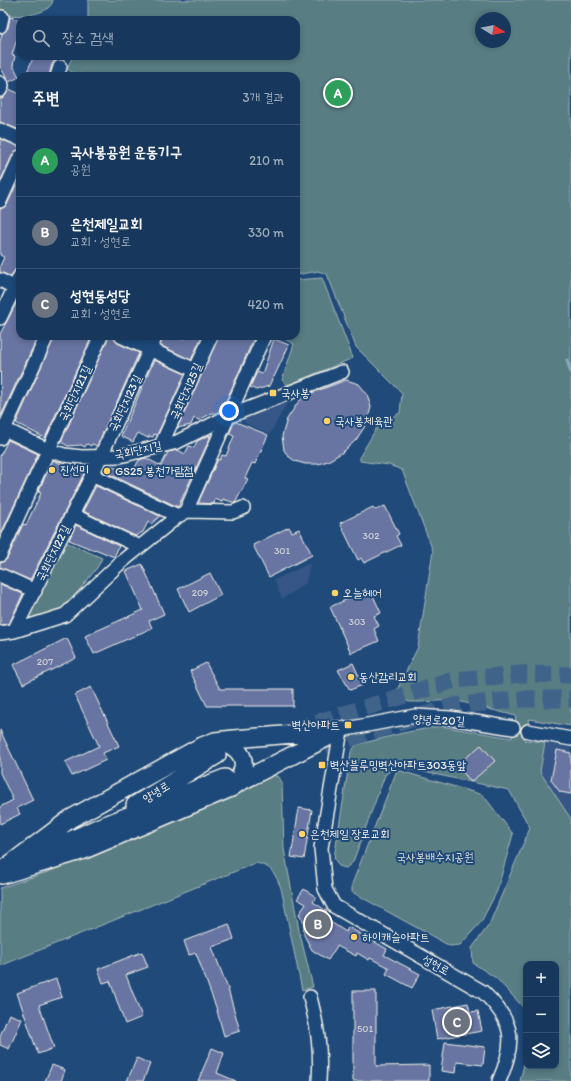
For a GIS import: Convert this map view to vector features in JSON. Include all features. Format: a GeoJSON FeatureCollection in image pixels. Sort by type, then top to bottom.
{"type":"FeatureCollection","features":[{"type":"Feature","properties":{"kind":"main road"},"geometry":{"type":"LineString","coordinates":[[0,873],[70,819],[200,747],[216,748],[341,730]]}},
{"type":"Feature","properties":{"kind":"main road"},"geometry":{"type":"LineString","coordinates":[[231,780],[341,730]]}},
{"type":"Feature","properties":{"kind":"main road"},"geometry":{"type":"LineString","coordinates":[[0,873],[84,850],[231,788],[231,780],[243,766],[240,754],[226,742],[216,748]]}},
{"type":"Feature","properties":{"kind":"main road","name":"양녕로"},"geometry":{"type":"LineString","coordinates":[[95,829],[216,748]]}},
{"type":"Feature","properties":{"kind":"main road","name":"양녕로"},"geometry":{"type":"LineString","coordinates":[[0,873],[95,829],[231,780]]}},
{"type":"Feature","properties":{"kind":"street"},"geometry":{"type":"LineString","coordinates":[[0,83],[2,86],[0,90]]}},
{"type":"Feature","properties":{"kind":"street"},"geometry":{"type":"LineString","coordinates":[[0,130],[16,137]]}},
{"type":"Feature","properties":{"kind":"street"},"geometry":{"type":"LineString","coordinates":[[0,201],[16,166]]}},
{"type":"Feature","properties":{"kind":"street"},"geometry":{"type":"LineString","coordinates":[[0,280],[16,284]]}},
{"type":"Feature","properties":{"kind":"street"},"geometry":{"type":"LineString","coordinates":[[0,318],[16,288]]}},
{"type":"Feature","properties":{"kind":"street"},"geometry":{"type":"LineString","coordinates":[[1,431],[45,340]]}},
{"type":"Feature","properties":{"kind":"street","name":"국회단지21길"},"geometry":{"type":"LineString","coordinates":[[0,556],[99,340]]}},
{"type":"Feature","properties":{"kind":"street"},"geometry":{"type":"LineString","coordinates":[[130,340],[195,370]]}},
{"type":"Feature","properties":{"kind":"street","name":"국회단지23길"},"geometry":{"type":"LineString","coordinates":[[101,457],[154,340]]}},
{"type":"Feature","properties":{"kind":"street","name":"국회단지25길"},"geometry":{"type":"LineString","coordinates":[[161,445],[209,340]]}},
{"type":"Feature","properties":{"kind":"street"},"geometry":{"type":"LineString","coordinates":[[0,633],[14,631],[65,615],[140,547],[182,513],[262,340]]}},
{"type":"Feature","properties":{"kind":"street","name":"국회단지길"},"geometry":{"type":"LineString","coordinates":[[1,431],[64,455],[101,457],[120,456],[177,442],[227,417],[342,372]]}},
{"type":"Feature","properties":{"kind":"street","name":"국회단지22길"},"geometry":{"type":"LineString","coordinates":[[14,631],[101,457]]}},
{"type":"Feature","properties":{"kind":"street"},"geometry":{"type":"LineString","coordinates":[[92,475],[182,513],[233,512],[243,508]]}},
{"type":"Feature","properties":{"kind":"street"},"geometry":{"type":"LineString","coordinates":[[73,515],[140,547]]}},
{"type":"Feature","properties":{"kind":"street"},"geometry":{"type":"LineString","coordinates":[[0,575],[35,591]]}},
{"type":"Feature","properties":{"kind":"street","name":"양녕로20길"},"geometry":{"type":"LineString","coordinates":[[341,730],[415,716],[450,718],[513,728]]}},
{"type":"Feature","properties":{"kind":"street","name":"성현로"},"geometry":{"type":"LineString","coordinates":[[341,730],[321,848],[323,877],[328,898],[340,912],[483,992],[494,1002],[505,1018],[510,1040],[507,1062],[499,1081]]}},
{"type":"Feature","properties":{"kind":"street"},"geometry":{"type":"LineString","coordinates":[[528,731],[571,739]]}},
{"type":"Feature","properties":{"kind":"street"},"geometry":{"type":"LineString","coordinates":[[310,997],[318,1029],[321,1055],[319,1081]]}},
{"type":"Feature","properties":{"kind":"shaded area"},"geometry":{"type":"Polygon","coordinates":[[[283,401],[288,402],[270,434],[245,423],[243,418],[283,401]]]}},
{"type":"Feature","properties":{"kind":"shaded area"},"geometry":{"type":"Polygon","coordinates":[[[310,563],[306,583],[282,599],[274,580],[310,563]]]}},
{"type":"Feature","properties":{"kind":"shaded area"},"geometry":{"type":"Polygon","coordinates":[[[545,742],[571,748],[571,819],[540,772],[545,742]]]}},
{"type":"Feature","properties":{"kind":"green space"},"geometry":{"type":"Polygon","coordinates":[[[0,0],[53,0],[50,6],[38,13],[6,15],[0,14],[0,0]]]}},
{"type":"Feature","properties":{"kind":"green space"},"geometry":{"type":"Polygon","coordinates":[[[88,0],[571,0],[571,726],[529,719],[524,740],[545,742],[540,772],[571,819],[571,1081],[520,1081],[523,1068],[559,1069],[559,961],[523,961],[523,1007],[496,978],[473,963],[472,948],[489,925],[530,828],[509,790],[396,766],[385,775],[353,862],[346,868],[339,866],[334,858],[351,752],[356,745],[403,733],[440,726],[512,738],[516,716],[454,700],[409,702],[399,697],[397,690],[418,647],[433,551],[402,470],[389,465],[360,461],[360,456],[379,424],[400,413],[402,393],[356,347],[327,274],[318,271],[300,274],[300,72],[72,72],[67,68],[71,60],[300,60],[300,16],[88,16],[88,0]]]}},
{"type":"Feature","properties":{"kind":"green space"},"geometry":{"type":"Polygon","coordinates":[[[322,278],[353,358],[288,385],[282,380],[294,344],[286,340],[300,340],[300,280],[322,278]]]}},
{"type":"Feature","properties":{"kind":"green space"},"geometry":{"type":"Polygon","coordinates":[[[66,542],[102,558],[97,568],[63,610],[26,621],[27,616],[66,542]]]}},
{"type":"Feature","properties":{"kind":"green space","name":"국사봉배수지공원"},"geometry":{"type":"Polygon","coordinates":[[[397,770],[483,795],[513,834],[497,891],[481,922],[460,945],[450,946],[352,892],[352,884],[397,770]]]}},
{"type":"Feature","properties":{"kind":"green space"},"geometry":{"type":"Polygon","coordinates":[[[271,775],[279,777],[282,783],[284,849],[299,930],[313,987],[302,990],[279,883],[272,871],[266,866],[256,863],[0,966],[0,888],[89,858],[271,775]]]}},
{"type":"Feature","properties":{"kind":"building"},"geometry":{"type":"Polygon","coordinates":[[[10,17],[16,19],[16,42],[12,55],[15,56],[13,65],[16,72],[16,78],[9,82],[0,67],[0,42],[2,34],[8,28],[10,17]]]}},
{"type":"Feature","properties":{"kind":"building"},"geometry":{"type":"Polygon","coordinates":[[[32,60],[55,60],[52,64],[50,72],[27,72],[32,60]]]}},
{"type":"Feature","properties":{"kind":"building"},"geometry":{"type":"Polygon","coordinates":[[[9,89],[16,92],[16,128],[0,122],[0,99],[5,96],[9,89]]]}},
{"type":"Feature","properties":{"kind":"building"},"geometry":{"type":"Polygon","coordinates":[[[0,139],[16,145],[16,152],[13,154],[0,182],[0,139]]]}},
{"type":"Feature","properties":{"kind":"building"},"geometry":{"type":"Polygon","coordinates":[[[16,185],[16,268],[11,277],[0,272],[0,266],[4,257],[0,255],[0,209],[7,205],[16,185]]]}},
{"type":"Feature","properties":{"kind":"building"},"geometry":{"type":"Polygon","coordinates":[[[16,304],[16,340],[36,340],[1,416],[0,334],[16,304]]]}},
{"type":"Feature","properties":{"kind":"building"},"geometry":{"type":"Polygon","coordinates":[[[53,340],[90,340],[45,438],[16,423],[53,340]]]}},
{"type":"Feature","properties":{"kind":"building"},"geometry":{"type":"Polygon","coordinates":[[[107,340],[115,340],[117,343],[139,353],[97,446],[87,444],[85,447],[81,445],[68,446],[61,442],[107,340]]]}},
{"type":"Feature","properties":{"kind":"building"},"geometry":{"type":"Polygon","coordinates":[[[162,340],[200,340],[191,360],[160,345],[162,340]]]}},
{"type":"Feature","properties":{"kind":"building"},"geometry":{"type":"Polygon","coordinates":[[[217,340],[253,340],[223,408],[221,407],[217,413],[212,413],[199,420],[194,418],[191,425],[177,428],[217,340]]]}},
{"type":"Feature","properties":{"kind":"building"},"geometry":{"type":"Polygon","coordinates":[[[274,340],[289,345],[269,386],[256,390],[250,387],[257,372],[262,374],[274,340]]]}},
{"type":"Feature","properties":{"kind":"building"},"geometry":{"type":"Polygon","coordinates":[[[154,360],[185,374],[157,435],[154,434],[153,437],[149,436],[148,438],[138,433],[133,442],[121,436],[154,360]]]}},
{"type":"Feature","properties":{"kind":"building","name":"국사봉체육관"},"geometry":{"type":"Polygon","coordinates":[[[346,380],[359,384],[367,394],[371,407],[367,423],[356,440],[343,452],[328,461],[318,464],[305,464],[295,461],[288,456],[284,450],[282,436],[287,419],[299,401],[309,394],[346,380]]]}},
{"type":"Feature","properties":{"kind":"building"},"geometry":{"type":"Polygon","coordinates":[[[236,422],[268,435],[255,464],[252,463],[245,478],[248,479],[235,503],[223,499],[222,502],[215,499],[214,504],[198,503],[218,459],[220,460],[222,455],[226,456],[234,436],[229,434],[234,423],[236,422]]]}},
{"type":"Feature","properties":{"kind":"building"},"geometry":{"type":"Polygon","coordinates":[[[210,435],[209,437],[211,436],[178,507],[103,471],[105,466],[112,466],[120,470],[121,466],[133,471],[139,460],[146,458],[161,466],[168,452],[178,450],[185,454],[189,446],[194,448],[197,441],[210,435]]]}},
{"type":"Feature","properties":{"kind":"building"},"geometry":{"type":"Polygon","coordinates":[[[8,440],[38,454],[0,536],[0,456],[8,440]]]}},
{"type":"Feature","properties":{"kind":"building"},"geometry":{"type":"Polygon","coordinates":[[[53,460],[69,468],[71,465],[75,467],[76,465],[86,470],[30,580],[0,567],[0,563],[7,559],[23,524],[26,525],[41,493],[38,492],[53,460]]]}},
{"type":"Feature","properties":{"kind":"building"},"geometry":{"type":"Polygon","coordinates":[[[96,486],[160,516],[151,524],[148,522],[143,532],[135,536],[83,511],[96,486]]]}},
{"type":"Feature","properties":{"kind":"building"},"geometry":{"type":"Polygon","coordinates":[[[385,506],[399,534],[396,536],[401,545],[364,563],[361,558],[358,560],[340,523],[373,507],[375,510],[385,506]]]}},
{"type":"Feature","properties":{"kind":"building"},"geometry":{"type":"Polygon","coordinates":[[[76,525],[119,546],[114,557],[69,540],[76,525]]]}},
{"type":"Feature","properties":{"kind":"building"},"geometry":{"type":"Polygon","coordinates":[[[289,527],[292,532],[299,529],[312,555],[269,577],[253,545],[289,527]]]}},
{"type":"Feature","properties":{"kind":"building"},"geometry":{"type":"Polygon","coordinates":[[[142,564],[164,614],[149,621],[152,628],[94,654],[85,636],[143,610],[126,571],[142,564]]]}},
{"type":"Feature","properties":{"kind":"building"},"geometry":{"type":"Polygon","coordinates":[[[210,573],[221,595],[189,612],[178,589],[210,573]]]}},
{"type":"Feature","properties":{"kind":"building"},"geometry":{"type":"Polygon","coordinates":[[[0,584],[23,594],[9,624],[0,625],[0,584]]]}},
{"type":"Feature","properties":{"kind":"building"},"geometry":{"type":"Polygon","coordinates":[[[370,589],[381,613],[374,616],[379,626],[374,629],[379,641],[351,653],[330,607],[370,589]]]}},
{"type":"Feature","properties":{"kind":"building"},"geometry":{"type":"Polygon","coordinates":[[[67,638],[76,658],[23,684],[13,665],[67,638]]]}},
{"type":"Feature","properties":{"kind":"building"},"geometry":{"type":"Polygon","coordinates":[[[206,663],[220,689],[293,689],[293,706],[207,706],[190,671],[206,663]]]}},
{"type":"Feature","properties":{"kind":"building","name":"동산감리교회"},"geometry":{"type":"Polygon","coordinates":[[[353,663],[363,685],[350,690],[338,670],[353,663]]]}},
{"type":"Feature","properties":{"kind":"building"},"geometry":{"type":"Polygon","coordinates":[[[91,687],[119,746],[103,753],[106,760],[72,776],[65,762],[99,746],[75,695],[91,687]]]}},
{"type":"Feature","properties":{"kind":"building"},"geometry":{"type":"Polygon","coordinates":[[[0,730],[33,800],[17,808],[20,814],[0,824],[0,807],[13,800],[0,773],[0,730]]]}},
{"type":"Feature","properties":{"kind":"building"},"geometry":{"type":"Polygon","coordinates":[[[481,745],[495,761],[471,782],[457,765],[481,745]]]}},
{"type":"Feature","properties":{"kind":"building"},"geometry":{"type":"Polygon","coordinates":[[[557,750],[571,753],[571,794],[560,792],[551,780],[557,750]]]}},
{"type":"Feature","properties":{"kind":"building","name":"은천제일 장로교회"},"geometry":{"type":"Polygon","coordinates":[[[299,808],[312,810],[304,859],[291,857],[299,808]]]}},
{"type":"Feature","properties":{"kind":"building"},"geometry":{"type":"Polygon","coordinates":[[[304,889],[316,897],[313,902],[327,911],[323,917],[346,932],[348,927],[387,949],[384,955],[420,974],[412,988],[386,974],[389,968],[370,958],[369,960],[357,953],[356,956],[337,946],[328,960],[312,950],[304,935],[303,920],[299,914],[306,904],[297,899],[304,889]]]}},
{"type":"Feature","properties":{"kind":"building"},"geometry":{"type":"Polygon","coordinates":[[[229,924],[234,939],[212,947],[228,989],[240,1031],[224,1036],[216,1007],[196,953],[189,955],[184,941],[229,924]]]}},
{"type":"Feature","properties":{"kind":"building"},"geometry":{"type":"Polygon","coordinates":[[[142,952],[148,967],[126,975],[142,1017],[125,1024],[110,981],[103,983],[98,969],[142,952]]]}},
{"type":"Feature","properties":{"kind":"building"},"geometry":{"type":"Polygon","coordinates":[[[56,979],[62,997],[39,1005],[54,1048],[38,1054],[17,993],[56,979]]]}},
{"type":"Feature","properties":{"kind":"building"},"geometry":{"type":"Polygon","coordinates":[[[353,991],[376,991],[376,1066],[429,1065],[429,1081],[353,1081],[353,991]]]}},
{"type":"Feature","properties":{"kind":"building"},"geometry":{"type":"Polygon","coordinates":[[[468,1003],[470,1012],[478,1011],[482,1031],[437,1039],[432,1010],[468,1003]]]}},
{"type":"Feature","properties":{"kind":"building"},"geometry":{"type":"Polygon","coordinates":[[[9,1014],[22,1019],[9,1049],[0,1045],[0,1036],[9,1014]]]}},
{"type":"Feature","properties":{"kind":"building"},"geometry":{"type":"Polygon","coordinates":[[[445,1042],[485,1047],[483,1065],[457,1062],[456,1073],[441,1071],[445,1042]]]}},
{"type":"Feature","properties":{"kind":"building"},"geometry":{"type":"Polygon","coordinates":[[[212,1048],[224,1053],[217,1073],[236,1081],[198,1081],[212,1048]]]}},
{"type":"Feature","properties":{"kind":"building"},"geometry":{"type":"Polygon","coordinates":[[[137,1058],[150,1064],[143,1081],[127,1081],[137,1058]]]}},
{"type":"Feature","properties":{"kind":"building"},"geometry":{"type":"Polygon","coordinates":[[[52,1065],[65,1070],[61,1081],[45,1081],[52,1065]]]}},
{"type":"Feature","properties":{"kind":"waterway"},"geometry":{"type":"LineString","coordinates":[[567,360],[571,373]]}},
{"type":"Feature","properties":{"kind":"tunnel"},"geometry":{"type":"LineString","coordinates":[[293,730],[454,680],[522,674],[571,675]]}},
{"type":"Feature","properties":{"kind":"tunnel"},"geometry":{"type":"LineString","coordinates":[[325,746],[454,706],[522,699],[571,699]]}},
{"type":"Feature","properties":{"kind":"place","name":"국사봉공원 운동기구"},"geometry":{"type":"Point","coordinates":[338,93]}},
{"type":"Feature","properties":{"kind":"place","name":"국사봉"},"geometry":{"type":"Point","coordinates":[273,393]}},
{"type":"Feature","properties":{"kind":"place","name":"국사봉체육관"},"geometry":{"type":"Point","coordinates":[327,421]}},
{"type":"Feature","properties":{"kind":"place","name":"진선미"},"geometry":{"type":"Point","coordinates":[52,470]}},
{"type":"Feature","properties":{"kind":"place","name":"GS25 봉천가람점"},"geometry":{"type":"Point","coordinates":[107,471]}},
{"type":"Feature","properties":{"kind":"place","name":"오늘헤어"},"geometry":{"type":"Point","coordinates":[335,593]}},
{"type":"Feature","properties":{"kind":"place","name":"동산감리교회"},"geometry":{"type":"Point","coordinates":[351,677]}},
{"type":"Feature","properties":{"kind":"place","name":"벽산아파트"},"geometry":{"type":"Point","coordinates":[348,725]}},
{"type":"Feature","properties":{"kind":"place","name":"벽산블루밍벽산아파트303동앞"},"geometry":{"type":"Point","coordinates":[322,765]}},
{"type":"Feature","properties":{"kind":"place","name":"은천제일 장로교회"},"geometry":{"type":"Point","coordinates":[302,834]}},
{"type":"Feature","properties":{"kind":"place","name":"은천제일교회"},"geometry":{"type":"Point","coordinates":[318,924]}},
{"type":"Feature","properties":{"kind":"place","name":"하이캐슬아파트"},"geometry":{"type":"Point","coordinates":[354,937]}},
{"type":"Feature","properties":{"kind":"place","name":"성현동성당"},"geometry":{"type":"Point","coordinates":[457,1022]}}]}
